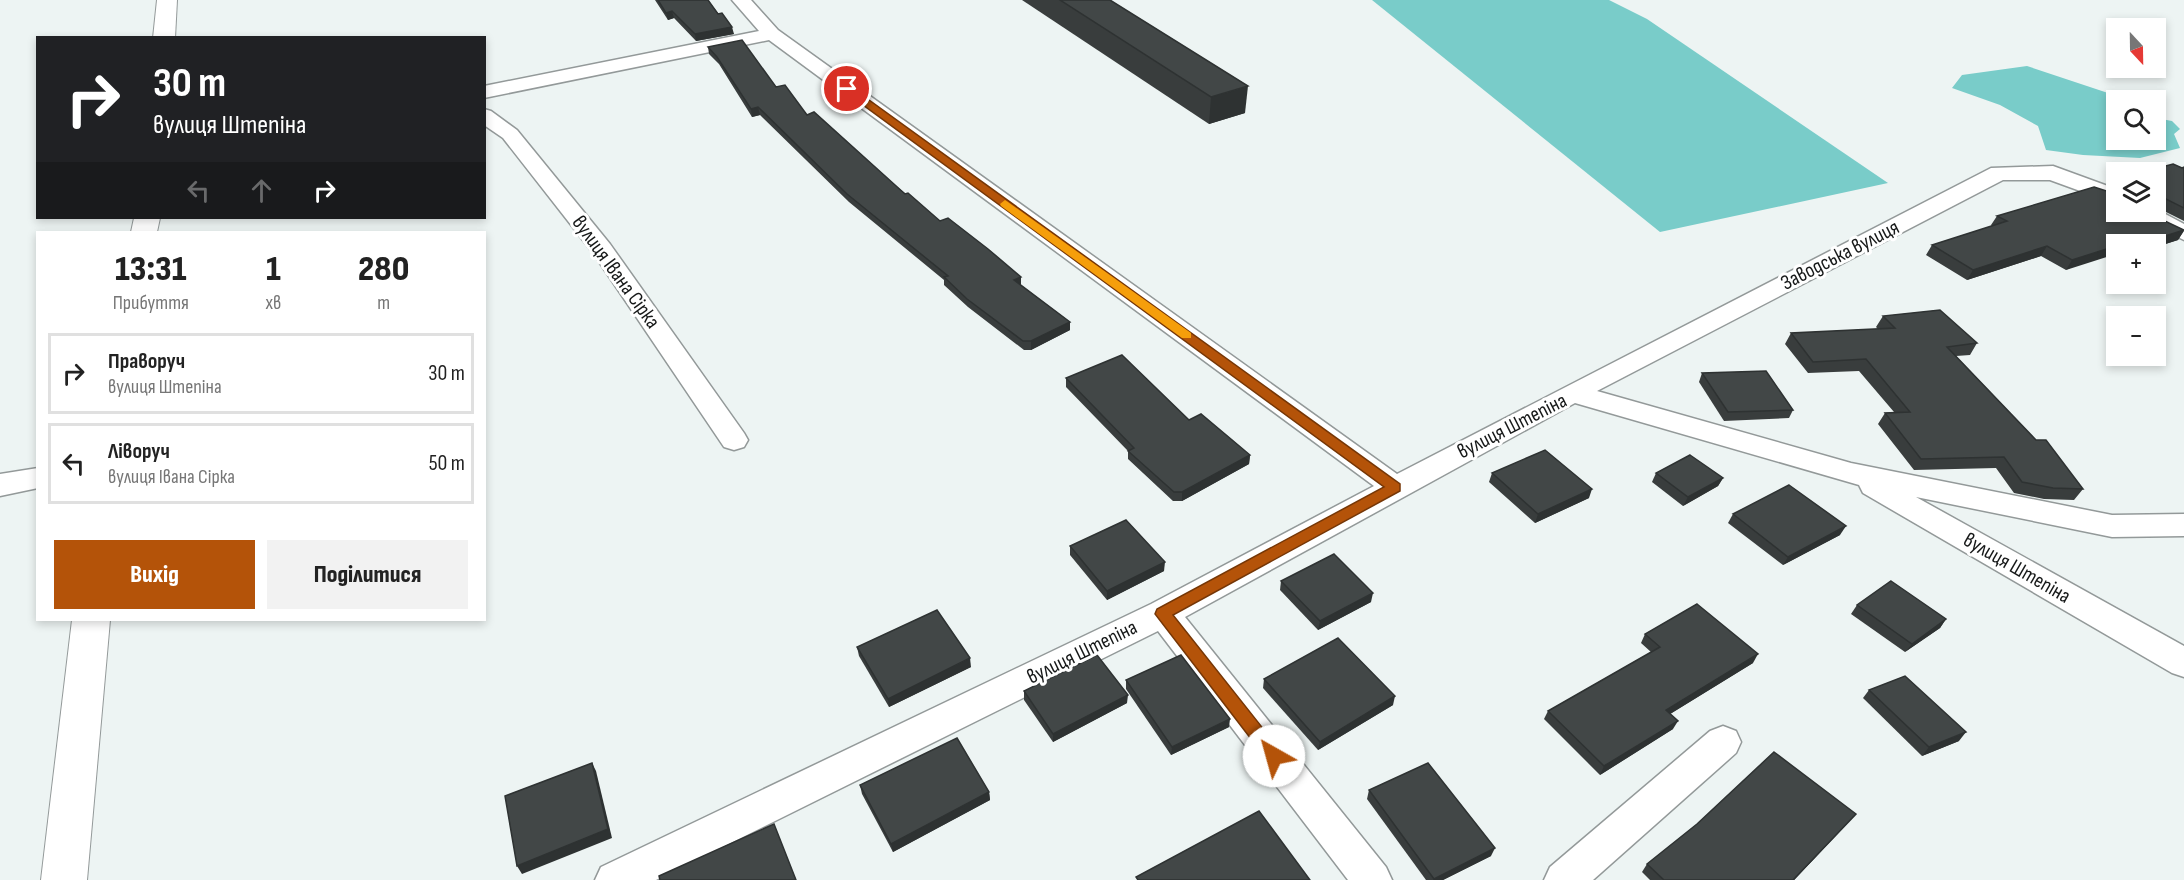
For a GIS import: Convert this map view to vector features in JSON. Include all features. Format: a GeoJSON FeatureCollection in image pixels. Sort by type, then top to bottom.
{"type":"FeatureCollection","features":[{"type":"Feature","properties":{"kind":"main road"},"geometry":{"type":"LineString","coordinates":[[164,36],[166,0]]}},
{"type":"Feature","properties":{"kind":"main road"},"geometry":{"type":"LineString","coordinates":[[64,880],[91,621]]}},
{"type":"Feature","properties":{"kind":"street"},"geometry":{"type":"LineString","coordinates":[[741,0],[772,34],[1395,487]]}},
{"type":"Feature","properties":{"kind":"street"},"geometry":{"type":"LineString","coordinates":[[486,92],[772,34]]}},
{"type":"Feature","properties":{"kind":"street","name":"вулиця Івана Сірка"},"geometry":{"type":"LineString","coordinates":[[486,116],[510,134],[602,249],[734,440]]}},
{"type":"Feature","properties":{"kind":"street","name":"Заводська вулиця"},"geometry":{"type":"LineString","coordinates":[[1572,393],[1999,172],[2053,172],[2106,193]]}},
{"type":"Feature","properties":{"kind":"street"},"geometry":{"type":"LineString","coordinates":[[2163,222],[2184,233]]}},
{"type":"Feature","properties":{"kind":"street","name":"вулиця Штепіна"},"geometry":{"type":"LineString","coordinates":[[615,880],[1163,614],[1572,393],[1851,473],[2112,526],[2184,525]]}},
{"type":"Feature","properties":{"kind":"street","name":"вулиця Штепіна"},"geometry":{"type":"LineString","coordinates":[[1851,473],[2184,663]]}},
{"type":"Feature","properties":{"kind":"street"},"geometry":{"type":"LineString","coordinates":[[0,485],[36,478]]}},
{"type":"Feature","properties":{"kind":"street"},"geometry":{"type":"LineString","coordinates":[[1163,614],[1372,880]]}},
{"type":"Feature","properties":{"kind":"street"},"geometry":{"type":"LineString","coordinates":[[1564,880],[1723,742]]}},
{"type":"Feature","properties":{"kind":"water"},"geometry":{"type":"Polygon","coordinates":[[[1372,0],[1609,0],[1647,19],[1888,183],[1660,232],[1372,0]]]}},
{"type":"Feature","properties":{"kind":"water"},"geometry":{"type":"Polygon","coordinates":[[[2027,66],[2106,92],[2106,150],[2166,150],[2166,120],[2172,121],[2180,129],[2174,134],[2180,148],[2140,158],[2083,155],[2046,150],[2038,126],[2000,105],[1952,88],[1962,75],[2027,66]]]}},
{"type":"Feature","properties":{"kind":"building"},"geometry":{"type":"Polygon","coordinates":[[[658,0],[708,0],[718,14],[722,13],[732,27],[695,34],[672,11],[666,13],[658,0]]]}},
{"type":"Feature","properties":{"kind":"building"},"geometry":{"type":"Polygon","coordinates":[[[1060,0],[1110,0],[1248,86],[1211,97],[1060,0]]]}},
{"type":"Feature","properties":{"kind":"building"},"geometry":{"type":"Polygon","coordinates":[[[742,40],[776,87],[785,85],[807,115],[814,112],[905,194],[908,193],[940,221],[948,218],[988,249],[1021,277],[1014,280],[1070,322],[1031,341],[1023,341],[967,299],[944,277],[948,276],[847,194],[758,107],[751,109],[708,47],[742,40]]]}},
{"type":"Feature","properties":{"kind":"building"},"geometry":{"type":"Polygon","coordinates":[[[2173,164],[2184,167],[2184,208],[2166,199],[2166,166],[2173,164]]]}},
{"type":"Feature","properties":{"kind":"building"},"geometry":{"type":"Polygon","coordinates":[[[2094,187],[2106,191],[2106,222],[2166,221],[2184,230],[2166,236],[2106,234],[2106,249],[2072,260],[2047,246],[1973,270],[1932,245],[2007,221],[1997,216],[2094,187]]]}},
{"type":"Feature","properties":{"kind":"building"},"geometry":{"type":"Polygon","coordinates":[[[1940,310],[1977,343],[1947,347],[2036,440],[2046,440],[2083,489],[2053,488],[2022,482],[2004,457],[1921,459],[1885,413],[1910,412],[1866,359],[1813,362],[1791,333],[1895,328],[1883,316],[1940,310]]]}},
{"type":"Feature","properties":{"kind":"building"},"geometry":{"type":"Polygon","coordinates":[[[1122,355],[1189,420],[1201,414],[1250,455],[1182,492],[1174,492],[1128,451],[1134,448],[1066,378],[1122,355]]]}},
{"type":"Feature","properties":{"kind":"building"},"geometry":{"type":"Polygon","coordinates":[[[1766,371],[1793,410],[1728,412],[1702,373],[1766,371]]]}},
{"type":"Feature","properties":{"kind":"building"},"geometry":{"type":"Polygon","coordinates":[[[1545,450],[1592,489],[1538,514],[1492,473],[1545,450]]]}},
{"type":"Feature","properties":{"kind":"building"},"geometry":{"type":"Polygon","coordinates":[[[1690,455],[1723,478],[1688,497],[1656,473],[1690,455]]]}},
{"type":"Feature","properties":{"kind":"building"},"geometry":{"type":"Polygon","coordinates":[[[1789,485],[1846,526],[1788,557],[1733,514],[1789,485]]]}},
{"type":"Feature","properties":{"kind":"building"},"geometry":{"type":"Polygon","coordinates":[[[1126,520],[1165,562],[1107,591],[1070,546],[1126,520]]]}},
{"type":"Feature","properties":{"kind":"building"},"geometry":{"type":"Polygon","coordinates":[[[1334,554],[1373,593],[1320,621],[1281,581],[1334,554]]]}},
{"type":"Feature","properties":{"kind":"building"},"geometry":{"type":"Polygon","coordinates":[[[1891,581],[1946,619],[1912,644],[1857,605],[1891,581]]]}},
{"type":"Feature","properties":{"kind":"building"},"geometry":{"type":"Polygon","coordinates":[[[1697,604],[1758,654],[1666,710],[1678,721],[1604,766],[1548,711],[1660,647],[1645,634],[1697,604]]]}},
{"type":"Feature","properties":{"kind":"building"},"geometry":{"type":"Polygon","coordinates":[[[937,610],[970,658],[888,699],[857,647],[937,610]]]}},
{"type":"Feature","properties":{"kind":"building"},"geometry":{"type":"Polygon","coordinates":[[[1338,638],[1395,696],[1320,742],[1264,679],[1338,638]]]}},
{"type":"Feature","properties":{"kind":"building"},"geometry":{"type":"Polygon","coordinates":[[[1097,655],[1128,695],[1053,734],[1024,691],[1097,655]]]}},
{"type":"Feature","properties":{"kind":"building"},"geometry":{"type":"Polygon","coordinates":[[[1181,655],[1230,719],[1172,747],[1126,680],[1181,655]]]}},
{"type":"Feature","properties":{"kind":"building"},"geometry":{"type":"Polygon","coordinates":[[[1905,676],[1966,732],[1929,747],[1869,690],[1905,676]]]}},
{"type":"Feature","properties":{"kind":"building"},"geometry":{"type":"Polygon","coordinates":[[[957,738],[989,792],[891,844],[860,785],[957,738]]]}},
{"type":"Feature","properties":{"kind":"building"},"geometry":{"type":"Polygon","coordinates":[[[1774,752],[1856,814],[1793,880],[1664,880],[1647,864],[1697,824],[1774,752]]]}},
{"type":"Feature","properties":{"kind":"building"},"geometry":{"type":"Polygon","coordinates":[[[592,763],[608,829],[517,866],[505,796],[592,763]]]}},
{"type":"Feature","properties":{"kind":"building"},"geometry":{"type":"Polygon","coordinates":[[[1428,763],[1495,848],[1434,879],[1369,790],[1428,763]]]}},
{"type":"Feature","properties":{"kind":"building"},"geometry":{"type":"Polygon","coordinates":[[[1259,811],[1310,880],[1138,880],[1136,877],[1259,811]]]}},
{"type":"Feature","properties":{"kind":"building"},"geometry":{"type":"Polygon","coordinates":[[[774,824],[796,880],[660,880],[659,876],[774,824]]]}},
{"type":"Feature","properties":{"kind":"slow traffic"},"geometry":{"type":"LineString","coordinates":[[1005,204],[1187,336]]}},
{"type":"Feature","properties":{"kind":"route"},"geometry":{"type":"LineString","coordinates":[[847,89],[1395,487],[1163,614],[1274,756]]}}]}
